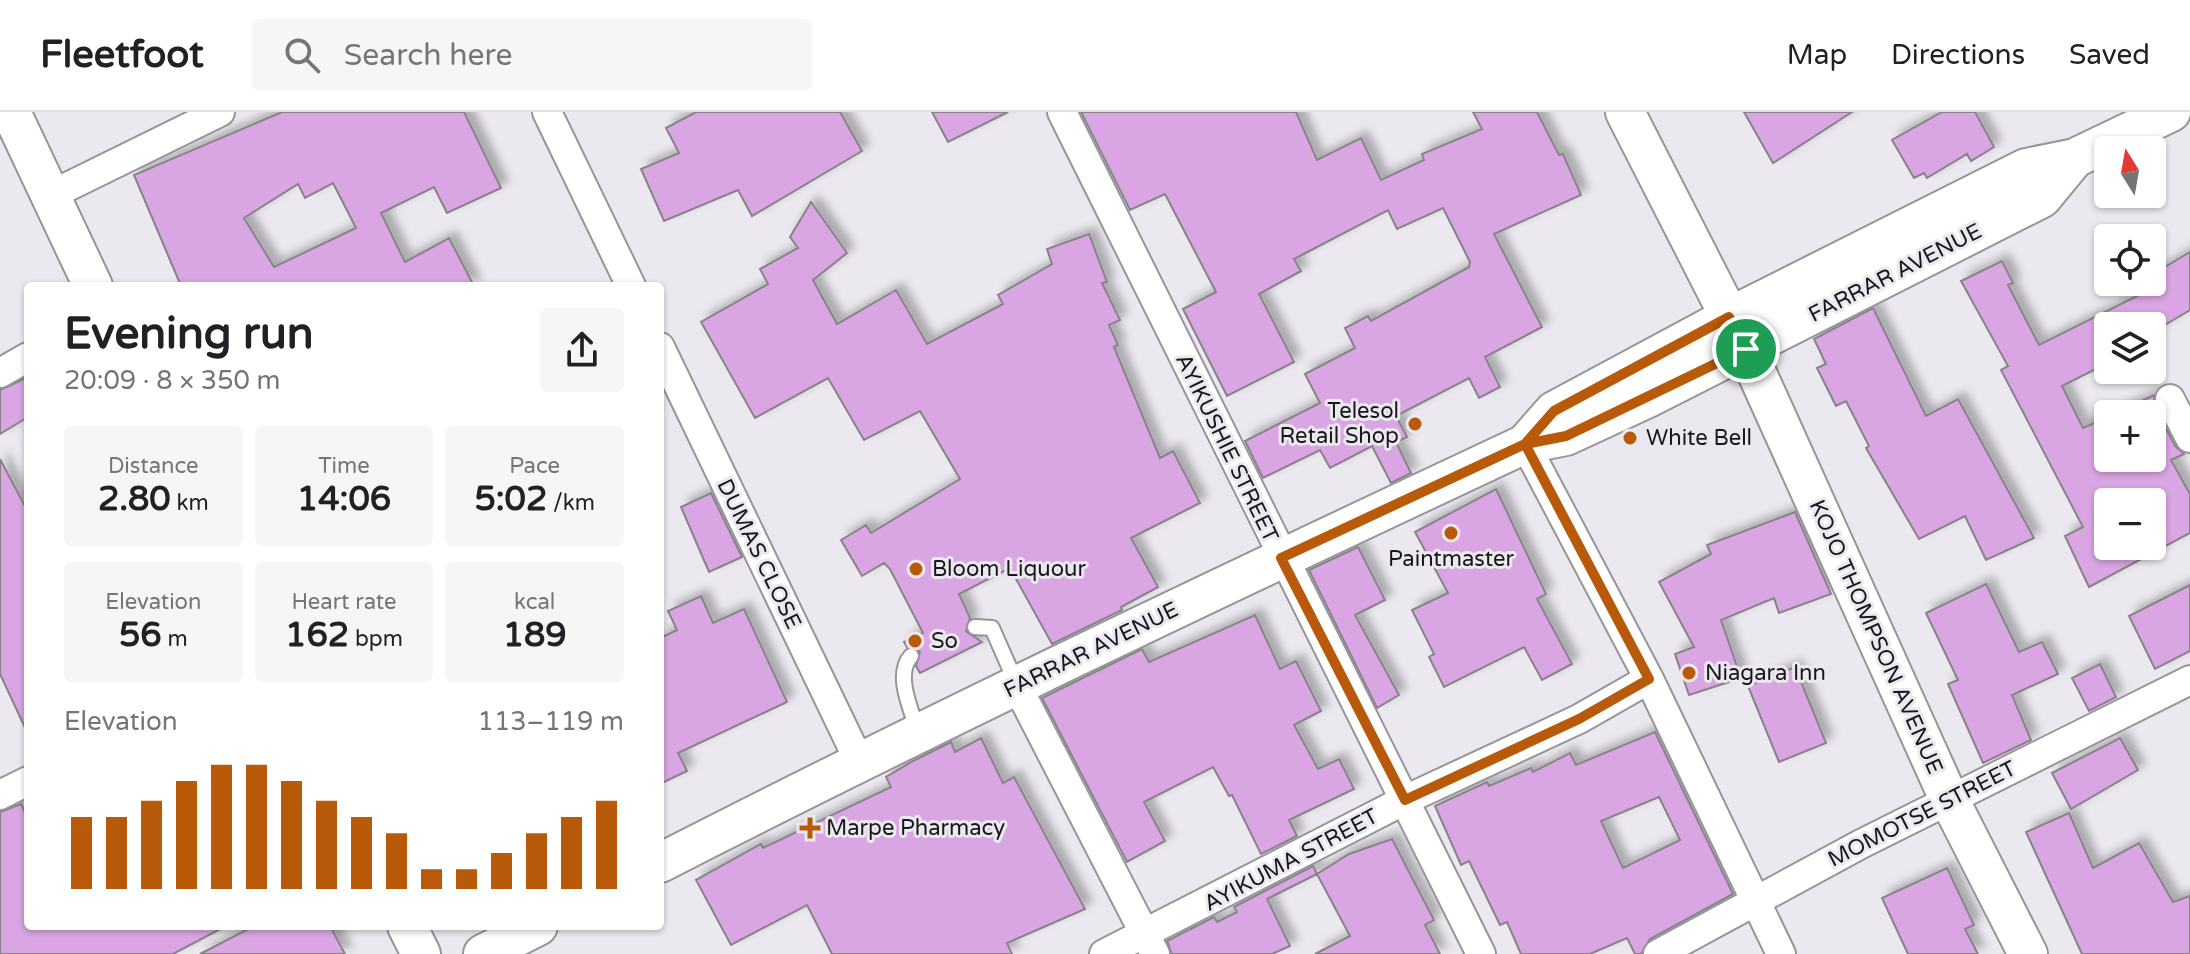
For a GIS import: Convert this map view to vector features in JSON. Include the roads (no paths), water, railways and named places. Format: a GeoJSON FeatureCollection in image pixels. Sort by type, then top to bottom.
{"type":"FeatureCollection","features":[{"type":"Feature","properties":{"kind":"main road"},"geometry":{"type":"LineString","coordinates":[[11,112],[91,282]]}},
{"type":"Feature","properties":{"kind":"main road","name":"FARRAR AVENUE"},"geometry":{"type":"LineString","coordinates":[[664,861],[859,761],[1525,444],[1554,411],[2042,198],[2075,158],[2171,112]]}},
{"type":"Feature","properties":{"kind":"main road","name":"KOJO THOMPSON AVENUE"},"geometry":{"type":"LineString","coordinates":[[1625,116],[1738,333],[1949,799],[2028,954]]}},
{"type":"Feature","properties":{"kind":"main road"},"geometry":{"type":"LineString","coordinates":[[409,930],[421,954]]}},
{"type":"Feature","properties":{"kind":"main road"},"geometry":{"type":"LineString","coordinates":[[483,954],[530,930]]}},
{"type":"Feature","properties":{"kind":"street"},"geometry":{"type":"LineString","coordinates":[[49,196],[220,112]]}},
{"type":"Feature","properties":{"kind":"street"},"geometry":{"type":"LineString","coordinates":[[547,112],[629,282]]}},
{"type":"Feature","properties":{"kind":"street","name":"AYIKUSHIE STREET"},"geometry":{"type":"LineString","coordinates":[[1062,112],[1281,558],[1481,954]]}},
{"type":"Feature","properties":{"kind":"street","name":"DUMAS CLOSE"},"geometry":{"type":"LineString","coordinates":[[664,355],[859,761]]}},
{"type":"Feature","properties":{"kind":"street"},"geometry":{"type":"LineString","coordinates":[[0,373],[24,359]]}},
{"type":"Feature","properties":{"kind":"street"},"geometry":{"type":"LineString","coordinates":[[2170,399],[2190,438]]}},
{"type":"Feature","properties":{"kind":"street"},"geometry":{"type":"LineString","coordinates":[[1525,444],[1649,679],[1781,954]]}},
{"type":"Feature","properties":{"kind":"street","name":"AYIKUMA STREET"},"geometry":{"type":"LineString","coordinates":[[1104,954],[1150,944],[1405,800],[1579,719],[1649,679]]}},
{"type":"Feature","properties":{"kind":"street","name":"MOMOTSE STREET"},"geometry":{"type":"LineString","coordinates":[[1658,954],[1949,799],[2190,680]]}},
{"type":"Feature","properties":{"kind":"street"},"geometry":{"type":"LineString","coordinates":[[1017,686],[1150,944]]}},
{"type":"Feature","properties":{"kind":"street"},"geometry":{"type":"LineString","coordinates":[[0,795],[24,783]]}},
{"type":"Feature","properties":{"kind":"lane"},"geometry":{"type":"LineString","coordinates":[[975,627],[992,628],[1017,686]]}},
{"type":"Feature","properties":{"kind":"lane"},"geometry":{"type":"LineString","coordinates":[[911,656],[905,663],[904,677],[918,733]]}},
{"type":"Feature","properties":{"kind":"place","name":"Telesol Retail Shop"},"geometry":{"type":"Point","coordinates":[1415,424]}},
{"type":"Feature","properties":{"kind":"place","name":"White Bell"},"geometry":{"type":"Point","coordinates":[1630,438]}},
{"type":"Feature","properties":{"kind":"place","name":"Paintmaster"},"geometry":{"type":"Point","coordinates":[1451,533]}},
{"type":"Feature","properties":{"kind":"place","name":"Bloom Liquour"},"geometry":{"type":"Point","coordinates":[916,569]}},
{"type":"Feature","properties":{"kind":"place","name":"So"},"geometry":{"type":"Point","coordinates":[915,641]}},
{"type":"Feature","properties":{"kind":"place","name":"Niagara Inn"},"geometry":{"type":"Point","coordinates":[1689,673]}},
{"type":"Feature","properties":{"kind":"place","name":"Marpe Pharmacy"},"geometry":{"type":"Point","coordinates":[810,828]}}]}
